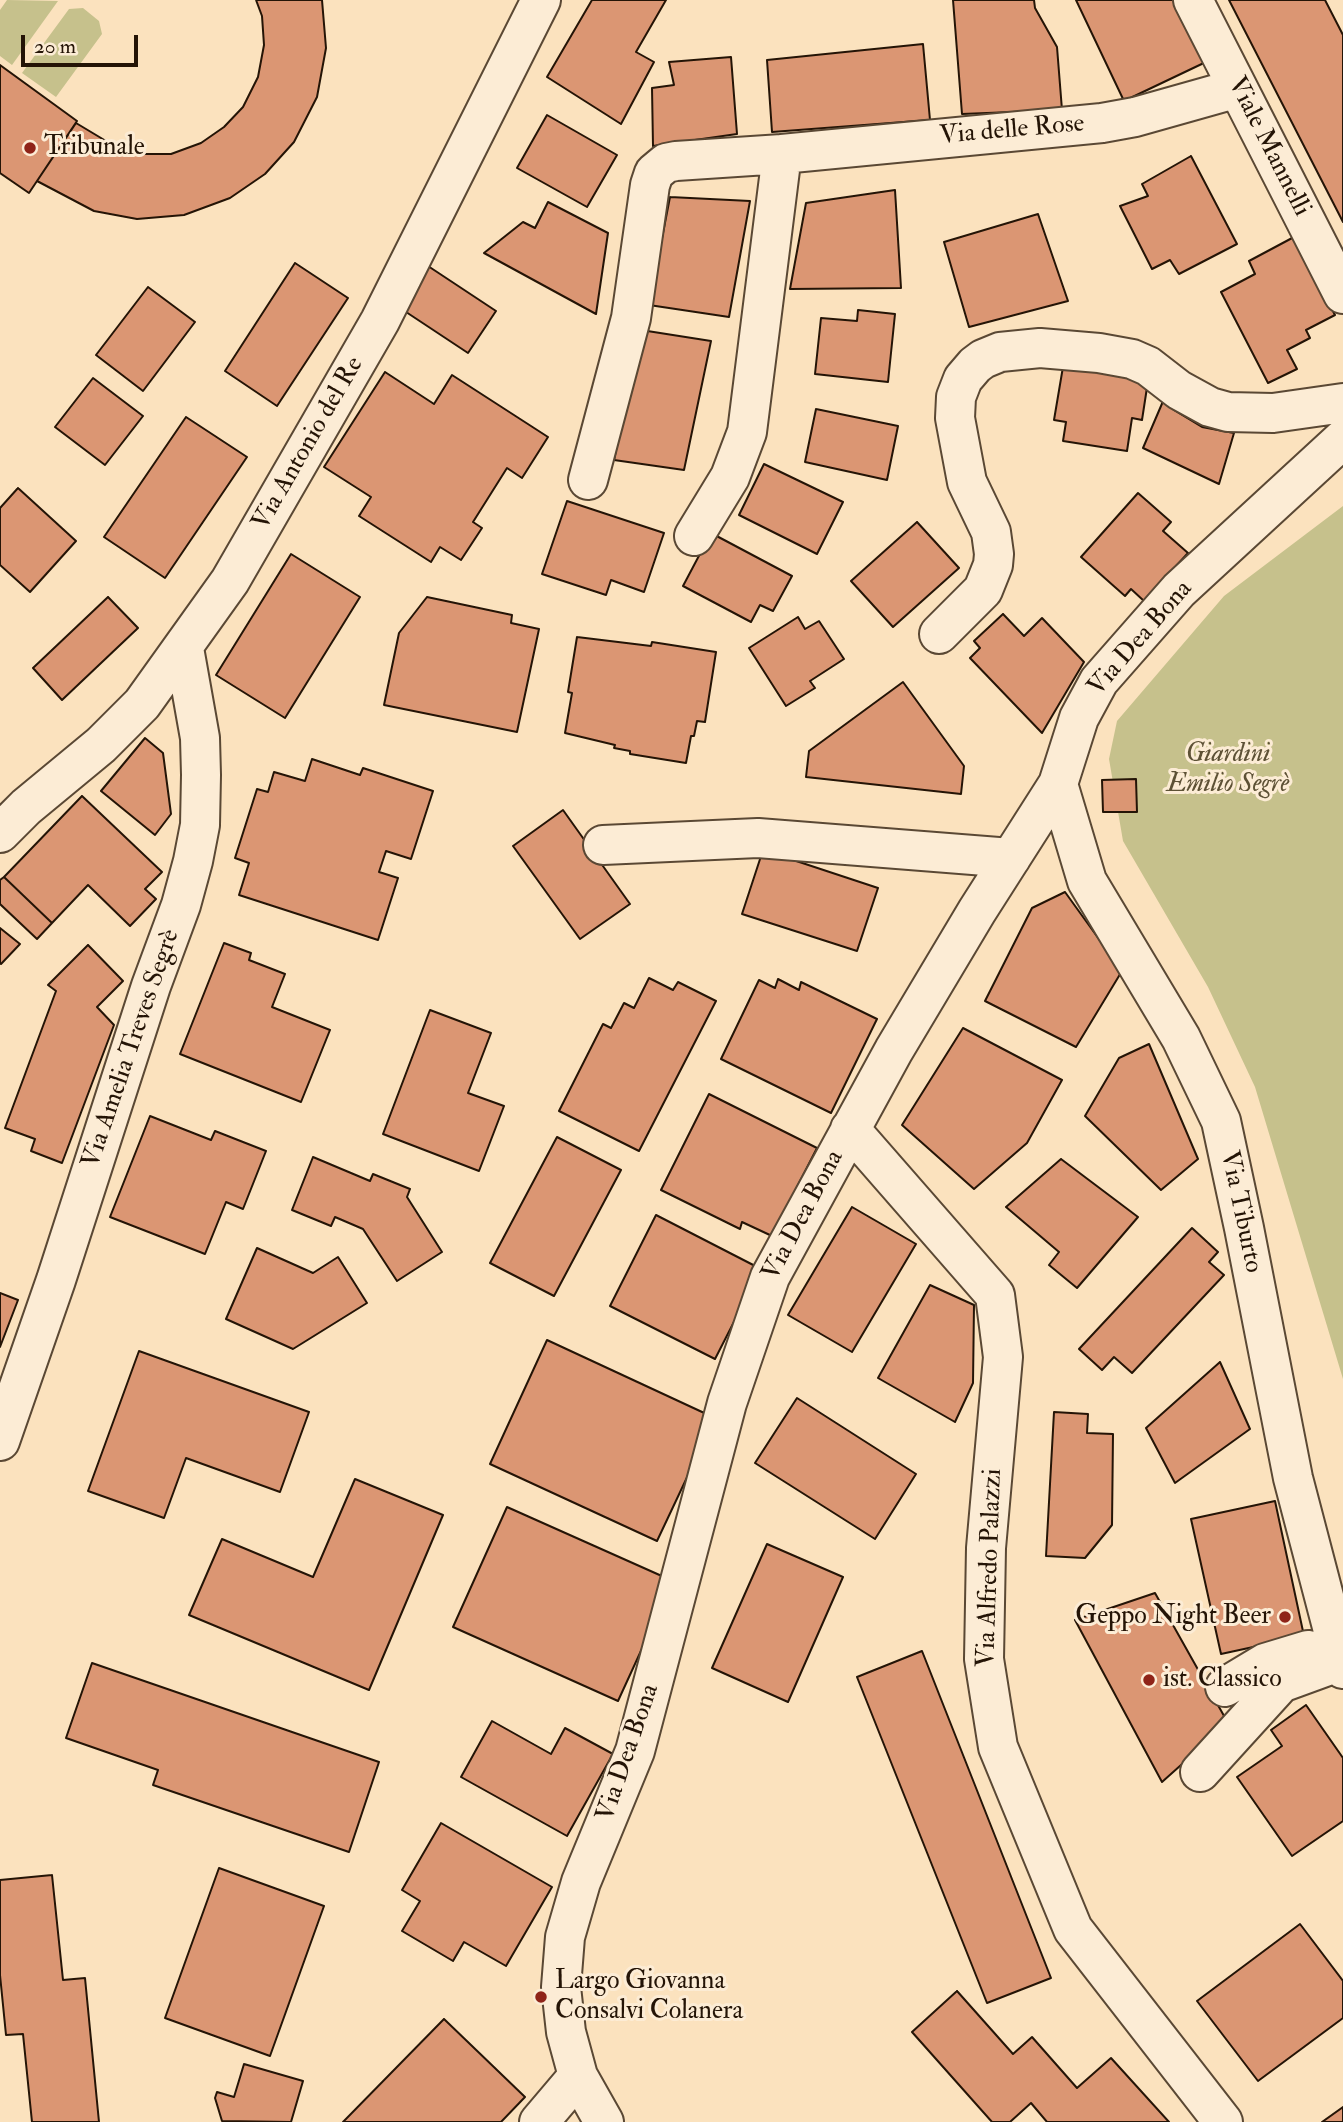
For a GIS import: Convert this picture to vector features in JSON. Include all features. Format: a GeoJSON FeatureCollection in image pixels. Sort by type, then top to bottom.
{"type":"FeatureCollection","features":[{"type":"Feature","properties":{"kind":"street","name":"Via Antonio del Re"},"geometry":{"type":"LineString","coordinates":[[0,833],[26,807],[115,732],[142,704],[184,648],[250,549],[380,321],[541,0]]}},
{"type":"Feature","properties":{"kind":"street","name":"Viale Mannelli"},"geometry":{"type":"LineString","coordinates":[[1193,0],[1343,294]]}},
{"type":"Feature","properties":{"kind":"street","name":"Via delle Rose"},"geometry":{"type":"LineString","coordinates":[[587,480],[631,318],[654,173],[666,163],[1102,123],[1135,117],[1238,88]]}},
{"type":"Feature","properties":{"kind":"street"},"geometry":{"type":"LineString","coordinates":[[694,536],[730,477],[747,432],[782,154]]}},
{"type":"Feature","properties":{"kind":"street"},"geometry":{"type":"LineString","coordinates":[[939,634],[983,590],[993,565],[991,531],[968,482],[955,418],[956,397],[963,379],[983,359],[1000,352],[1040,348],[1132,359],[1155,370],[1179,390],[1200,402],[1228,412],[1281,412],[1343,403]]}},
{"type":"Feature","properties":{"kind":"street","name":"Via Dea Bona"},"geometry":{"type":"LineString","coordinates":[[604,2122],[578,2076],[561,2003],[563,1954],[569,1919],[581,1882],[635,1751],[727,1403],[761,1300],[779,1258],[901,1038],[1058,784],[1079,718],[1104,674],[1179,590],[1343,439]]}},
{"type":"Feature","properties":{"kind":"street","name":"Via Amelia Treves Segrè"},"geometry":{"type":"LineString","coordinates":[[0,1441],[56,1280],[151,986],[181,905],[193,861],[200,825],[200,738],[184,648]]}},
{"type":"Feature","properties":{"kind":"street","name":"Via Tiburto"},"geometry":{"type":"LineString","coordinates":[[1058,784],[1087,881],[1181,1038],[1221,1121],[1293,1478],[1334,1597],[1340,1657]]}},
{"type":"Feature","properties":{"kind":"street"},"geometry":{"type":"LineString","coordinates":[[603,845],[758,838],[1011,858]]}},
{"type":"Feature","properties":{"kind":"street","name":"Via Alfredo Palazzi"},"geometry":{"type":"LineString","coordinates":[[850,1129],[995,1294],[1003,1357],[986,1548],[984,1660],[998,1747],[1073,1929],[1223,2122]]}},
{"type":"Feature","properties":{"kind":"street"},"geometry":{"type":"LineString","coordinates":[[1225,1687],[1265,1663],[1340,1657]]}},
{"type":"Feature","properties":{"kind":"street"},"geometry":{"type":"LineString","coordinates":[[1200,1772],[1281,1684],[1340,1657]]}},
{"type":"Feature","properties":{"kind":"street"},"geometry":{"type":"LineString","coordinates":[[539,2122],[578,2076]]}},
{"type":"Feature","properties":{"kind":"green space"},"geometry":{"type":"Polygon","coordinates":[[[7,0],[58,1],[12,65],[0,56],[0,10],[7,0]]]}},
{"type":"Feature","properties":{"kind":"green space"},"geometry":{"type":"Polygon","coordinates":[[[83,8],[99,21],[102,34],[56,97],[22,73],[69,9],[83,8]]]}},
{"type":"Feature","properties":{"kind":"green space","name":"Giardini Emilio Segrè"},"geometry":{"type":"Polygon","coordinates":[[[1343,506],[1343,1379],[1255,1087],[1208,987],[1123,841],[1109,759],[1117,721],[1224,596],[1343,506]]]}},
{"type":"Feature","properties":{"kind":"building"},"geometry":{"type":"Polygon","coordinates":[[[256,0],[322,0],[326,48],[317,97],[294,142],[265,174],[230,198],[184,215],[137,219],[94,211],[37,181],[76,123],[111,144],[140,154],[171,154],[201,143],[224,127],[243,107],[258,77],[264,45],[262,16],[256,0]]]}},
{"type":"Feature","properties":{"kind":"building"},"geometry":{"type":"Polygon","coordinates":[[[592,0],[666,0],[636,52],[654,62],[621,124],[547,77],[592,0]]]}},
{"type":"Feature","properties":{"kind":"building"},"geometry":{"type":"Polygon","coordinates":[[[953,0],[1034,0],[1035,8],[1057,47],[1062,110],[962,114],[953,0]]]}},
{"type":"Feature","properties":{"kind":"building"},"geometry":{"type":"Polygon","coordinates":[[[1076,0],[1177,0],[1208,61],[1124,101],[1076,0]]]}},
{"type":"Feature","properties":{"kind":"building"},"geometry":{"type":"Polygon","coordinates":[[[1229,0],[1325,0],[1343,35],[1343,222],[1229,0]]]}},
{"type":"Feature","properties":{"kind":"building"},"geometry":{"type":"Polygon","coordinates":[[[923,44],[930,120],[772,132],[767,60],[923,44]]]}},
{"type":"Feature","properties":{"kind":"building"},"geometry":{"type":"Polygon","coordinates":[[[731,57],[737,134],[653,146],[652,88],[674,85],[669,62],[731,57]]]}},
{"type":"Feature","properties":{"kind":"building","name":"Tribunale"},"geometry":{"type":"Polygon","coordinates":[[[0,65],[77,121],[29,193],[0,173],[0,65]]]}},
{"type":"Feature","properties":{"kind":"building"},"geometry":{"type":"Polygon","coordinates":[[[547,115],[617,155],[587,207],[517,168],[547,115]]]}},
{"type":"Feature","properties":{"kind":"building"},"geometry":{"type":"Polygon","coordinates":[[[1191,156],[1237,244],[1179,274],[1170,260],[1152,269],[1120,206],[1148,196],[1142,184],[1191,156]]]}},
{"type":"Feature","properties":{"kind":"building"},"geometry":{"type":"Polygon","coordinates":[[[895,190],[901,288],[790,289],[806,203],[895,190]]]}},
{"type":"Feature","properties":{"kind":"building"},"geometry":{"type":"Polygon","coordinates":[[[670,197],[750,201],[729,317],[649,305],[670,197]]]}},
{"type":"Feature","properties":{"kind":"building"},"geometry":{"type":"Polygon","coordinates":[[[548,202],[608,233],[596,314],[484,253],[523,222],[535,228],[548,202]]]}},
{"type":"Feature","properties":{"kind":"building"},"geometry":{"type":"Polygon","coordinates":[[[1038,214],[1068,301],[969,327],[944,242],[1038,214]]]}},
{"type":"Feature","properties":{"kind":"building"},"geometry":{"type":"Polygon","coordinates":[[[1294,237],[1335,315],[1306,330],[1310,338],[1287,350],[1297,369],[1268,383],[1221,292],[1255,274],[1249,261],[1294,237]]]}},
{"type":"Feature","properties":{"kind":"building"},"geometry":{"type":"Polygon","coordinates":[[[295,263],[348,298],[277,406],[225,371],[295,263]]]}},
{"type":"Feature","properties":{"kind":"building"},"geometry":{"type":"Polygon","coordinates":[[[428,266],[496,311],[468,353],[400,308],[428,266]]]}},
{"type":"Feature","properties":{"kind":"building"},"geometry":{"type":"Polygon","coordinates":[[[148,287],[195,322],[143,391],[96,355],[148,287]]]}},
{"type":"Feature","properties":{"kind":"building"},"geometry":{"type":"Polygon","coordinates":[[[858,310],[895,314],[888,382],[815,374],[821,318],[857,321],[858,310]]]}},
{"type":"Feature","properties":{"kind":"building"},"geometry":{"type":"Polygon","coordinates":[[[641,330],[711,341],[684,470],[614,460],[641,330]]]}},
{"type":"Feature","properties":{"kind":"building"},"geometry":{"type":"Polygon","coordinates":[[[1065,355],[1150,368],[1142,420],[1132,418],[1127,451],[1063,441],[1066,422],[1054,420],[1065,355]]]}},
{"type":"Feature","properties":{"kind":"building"},"geometry":{"type":"Polygon","coordinates":[[[385,372],[434,404],[452,375],[548,437],[522,478],[507,468],[473,522],[482,528],[461,560],[440,547],[431,562],[359,516],[371,497],[324,467],[385,372]]]}},
{"type":"Feature","properties":{"kind":"building"},"geometry":{"type":"Polygon","coordinates":[[[93,378],[143,416],[105,465],[55,427],[93,378]]]}},
{"type":"Feature","properties":{"kind":"building"},"geometry":{"type":"Polygon","coordinates":[[[1164,399],[1174,410],[1202,427],[1234,433],[1219,484],[1143,448],[1164,399]]]}},
{"type":"Feature","properties":{"kind":"building"},"geometry":{"type":"Polygon","coordinates":[[[816,409],[898,426],[887,480],[805,462],[816,409]]]}},
{"type":"Feature","properties":{"kind":"building"},"geometry":{"type":"Polygon","coordinates":[[[186,417],[247,457],[165,578],[104,537],[186,417]]]}},
{"type":"Feature","properties":{"kind":"building"},"geometry":{"type":"Polygon","coordinates":[[[764,464],[843,502],[817,554],[739,515],[764,464]]]}},
{"type":"Feature","properties":{"kind":"building"},"geometry":{"type":"Polygon","coordinates":[[[18,488],[76,541],[30,592],[0,565],[0,508],[18,488]]]}},
{"type":"Feature","properties":{"kind":"building"},"geometry":{"type":"Polygon","coordinates":[[[1138,493],[1171,522],[1163,531],[1188,553],[1144,601],[1131,589],[1125,596],[1081,557],[1138,493]]]}},
{"type":"Feature","properties":{"kind":"building"},"geometry":{"type":"Polygon","coordinates":[[[567,501],[664,533],[644,592],[611,580],[606,595],[542,574],[567,501]]]}},
{"type":"Feature","properties":{"kind":"building"},"geometry":{"type":"Polygon","coordinates":[[[917,522],[959,568],[893,627],[851,581],[917,522]]]}},
{"type":"Feature","properties":{"kind":"building"},"geometry":{"type":"Polygon","coordinates":[[[711,533],[792,576],[773,611],[760,605],[751,622],[683,586],[711,533]]]}},
{"type":"Feature","properties":{"kind":"building"},"geometry":{"type":"Polygon","coordinates":[[[291,554],[360,597],[285,718],[216,675],[291,554]]]}},
{"type":"Feature","properties":{"kind":"building"},"geometry":{"type":"Polygon","coordinates":[[[108,597],[138,628],[62,700],[33,668],[108,597]]]}},
{"type":"Feature","properties":{"kind":"building"},"geometry":{"type":"Polygon","coordinates":[[[427,597],[512,615],[511,623],[539,629],[517,732],[384,705],[399,633],[427,597]]]}},
{"type":"Feature","properties":{"kind":"building"},"geometry":{"type":"Polygon","coordinates":[[[1003,614],[1024,636],[1042,618],[1084,662],[1042,733],[970,658],[980,648],[974,641],[1003,614]]]}},
{"type":"Feature","properties":{"kind":"building"},"geometry":{"type":"Polygon","coordinates":[[[798,617],[805,629],[819,621],[844,659],[810,681],[815,688],[786,706],[749,648],[798,617]]]}},
{"type":"Feature","properties":{"kind":"building"},"geometry":{"type":"Polygon","coordinates":[[[577,637],[651,646],[652,642],[716,652],[705,722],[697,721],[686,763],[630,754],[630,751],[614,748],[615,745],[565,733],[572,693],[568,692],[577,637]]]}},
{"type":"Feature","properties":{"kind":"building"},"geometry":{"type":"Polygon","coordinates":[[[903,682],[964,766],[961,794],[806,777],[809,751],[903,682]]]}},
{"type":"Feature","properties":{"kind":"building"},"geometry":{"type":"Polygon","coordinates":[[[145,738],[163,753],[171,814],[155,835],[101,791],[145,738]]]}},
{"type":"Feature","properties":{"kind":"building"},"geometry":{"type":"Polygon","coordinates":[[[312,759],[360,775],[363,768],[433,791],[411,859],[386,851],[379,872],[398,878],[378,940],[239,895],[249,863],[235,858],[257,789],[268,792],[274,772],[305,781],[312,759]]]}},
{"type":"Feature","properties":{"kind":"building"},"geometry":{"type":"Polygon","coordinates":[[[1136,779],[1137,812],[1103,812],[1102,780],[1136,779]]]}},
{"type":"Feature","properties":{"kind":"building"},"geometry":{"type":"Polygon","coordinates":[[[82,796],[162,872],[145,889],[156,899],[130,926],[88,885],[52,923],[4,877],[82,796]]]}},
{"type":"Feature","properties":{"kind":"building"},"geometry":{"type":"Polygon","coordinates":[[[563,810],[630,904],[580,939],[513,846],[563,810]]]}},
{"type":"Feature","properties":{"kind":"building"},"geometry":{"type":"Polygon","coordinates":[[[763,850],[878,888],[857,951],[742,914],[763,850]]]}},
{"type":"Feature","properties":{"kind":"building"},"geometry":{"type":"Polygon","coordinates":[[[4,877],[52,923],[37,939],[0,904],[0,880],[4,877]]]}},
{"type":"Feature","properties":{"kind":"building"},"geometry":{"type":"Polygon","coordinates":[[[1065,892],[1122,971],[1076,1047],[985,1001],[1032,908],[1065,892]]]}},
{"type":"Feature","properties":{"kind":"building"},"geometry":{"type":"Polygon","coordinates":[[[0,928],[20,944],[1,964],[0,963],[0,928]]]}},
{"type":"Feature","properties":{"kind":"building"},"geometry":{"type":"Polygon","coordinates":[[[224,943],[251,953],[249,960],[285,974],[272,1007],[330,1030],[301,1102],[180,1054],[224,943]]]}},
{"type":"Feature","properties":{"kind":"building"},"geometry":{"type":"Polygon","coordinates":[[[88,945],[123,981],[97,1007],[114,1025],[62,1163],[31,1151],[35,1139],[5,1128],[56,991],[48,985],[88,945]]]}},
{"type":"Feature","properties":{"kind":"building"},"geometry":{"type":"Polygon","coordinates":[[[649,978],[673,990],[678,982],[716,1001],[639,1151],[559,1111],[603,1024],[611,1028],[624,1003],[634,1008],[649,978]]]}},
{"type":"Feature","properties":{"kind":"building"},"geometry":{"type":"Polygon","coordinates":[[[778,979],[799,990],[801,982],[877,1019],[831,1113],[721,1059],[759,980],[775,988],[778,979]]]}},
{"type":"Feature","properties":{"kind":"building"},"geometry":{"type":"Polygon","coordinates":[[[430,1010],[491,1033],[468,1093],[504,1106],[479,1171],[383,1134],[430,1010]]]}},
{"type":"Feature","properties":{"kind":"building"},"geometry":{"type":"Polygon","coordinates":[[[963,1028],[1062,1080],[1027,1143],[974,1189],[902,1125],[963,1028]]]}},
{"type":"Feature","properties":{"kind":"building"},"geometry":{"type":"Polygon","coordinates":[[[1149,1044],[1198,1159],[1161,1190],[1085,1116],[1119,1058],[1149,1044]]]}},
{"type":"Feature","properties":{"kind":"building"},"geometry":{"type":"Polygon","coordinates":[[[709,1094],[817,1148],[772,1236],[742,1222],[740,1229],[661,1190],[709,1094]]]}},
{"type":"Feature","properties":{"kind":"building"},"geometry":{"type":"Polygon","coordinates":[[[150,1116],[211,1140],[215,1131],[266,1151],[243,1209],[226,1202],[205,1254],[110,1217],[150,1116]]]}},
{"type":"Feature","properties":{"kind":"building"},"geometry":{"type":"Polygon","coordinates":[[[557,1137],[621,1170],[554,1296],[490,1263],[557,1137]]]}},
{"type":"Feature","properties":{"kind":"building"},"geometry":{"type":"Polygon","coordinates":[[[313,1157],[370,1181],[373,1174],[410,1189],[407,1197],[442,1252],[397,1281],[363,1229],[335,1217],[331,1226],[292,1210],[313,1157]]]}},
{"type":"Feature","properties":{"kind":"building"},"geometry":{"type":"Polygon","coordinates":[[[1061,1159],[1138,1217],[1077,1288],[1049,1265],[1059,1252],[1006,1207],[1061,1159]]]}},
{"type":"Feature","properties":{"kind":"building"},"geometry":{"type":"Polygon","coordinates":[[[852,1207],[916,1244],[852,1352],[788,1315],[852,1207]]]}},
{"type":"Feature","properties":{"kind":"building"},"geometry":{"type":"Polygon","coordinates":[[[656,1215],[761,1269],[715,1359],[610,1306],[656,1215]]]}},
{"type":"Feature","properties":{"kind":"building"},"geometry":{"type":"Polygon","coordinates":[[[1192,1228],[1218,1252],[1209,1262],[1224,1275],[1132,1373],[1114,1357],[1102,1370],[1079,1349],[1192,1228]]]}},
{"type":"Feature","properties":{"kind":"building"},"geometry":{"type":"Polygon","coordinates":[[[257,1248],[313,1273],[338,1257],[367,1303],[293,1349],[226,1319],[257,1248]]]}},
{"type":"Feature","properties":{"kind":"building"},"geometry":{"type":"Polygon","coordinates":[[[930,1285],[974,1305],[973,1383],[955,1422],[878,1378],[930,1285]]]}},
{"type":"Feature","properties":{"kind":"building"},"geometry":{"type":"Polygon","coordinates":[[[0,1293],[18,1300],[0,1347],[0,1293]]]}},
{"type":"Feature","properties":{"kind":"building"},"geometry":{"type":"Polygon","coordinates":[[[547,1340],[715,1418],[657,1541],[490,1464],[547,1340]]]}},
{"type":"Feature","properties":{"kind":"building"},"geometry":{"type":"Polygon","coordinates":[[[139,1351],[309,1412],[280,1492],[186,1458],[164,1518],[88,1491],[139,1351]]]}},
{"type":"Feature","properties":{"kind":"building"},"geometry":{"type":"Polygon","coordinates":[[[1220,1362],[1250,1429],[1175,1483],[1146,1428],[1220,1362]]]}},
{"type":"Feature","properties":{"kind":"building"},"geometry":{"type":"Polygon","coordinates":[[[797,1398],[916,1474],[875,1539],[755,1463],[797,1398]]]}},
{"type":"Feature","properties":{"kind":"building"},"geometry":{"type":"Polygon","coordinates":[[[1054,1412],[1088,1414],[1087,1433],[1113,1434],[1112,1525],[1085,1558],[1046,1556],[1054,1412]]]}},
{"type":"Feature","properties":{"kind":"building"},"geometry":{"type":"Polygon","coordinates":[[[355,1479],[443,1515],[369,1690],[189,1615],[222,1539],[313,1577],[355,1479]]]}},
{"type":"Feature","properties":{"kind":"building"},"geometry":{"type":"Polygon","coordinates":[[[1275,1501],[1304,1636],[1221,1654],[1191,1519],[1275,1501]]]}},
{"type":"Feature","properties":{"kind":"building"},"geometry":{"type":"Polygon","coordinates":[[[507,1507],[673,1581],[618,1701],[453,1627],[507,1507]]]}},
{"type":"Feature","properties":{"kind":"building"},"geometry":{"type":"Polygon","coordinates":[[[767,1544],[843,1577],[788,1702],[712,1668],[767,1544]]]}},
{"type":"Feature","properties":{"kind":"building"},"geometry":{"type":"Polygon","coordinates":[[[1155,1593],[1228,1723],[1162,1782],[1075,1620],[1155,1593]]]}},
{"type":"Feature","properties":{"kind":"building"},"geometry":{"type":"Polygon","coordinates":[[[922,1651],[1051,1978],[987,2003],[857,1677],[922,1651]]]}},
{"type":"Feature","properties":{"kind":"building"},"geometry":{"type":"Polygon","coordinates":[[[92,1663],[379,1762],[349,1852],[153,1785],[158,1770],[66,1738],[92,1663]]]}},
{"type":"Feature","properties":{"kind":"building"},"geometry":{"type":"Polygon","coordinates":[[[1306,1705],[1343,1758],[1343,1821],[1292,1856],[1237,1777],[1282,1746],[1271,1730],[1306,1705]]]}},
{"type":"Feature","properties":{"kind":"building"},"geometry":{"type":"Polygon","coordinates":[[[492,1721],[551,1754],[565,1728],[613,1754],[567,1836],[461,1777],[492,1721]]]}},
{"type":"Feature","properties":{"kind":"building"},"geometry":{"type":"Polygon","coordinates":[[[441,1823],[552,1887],[506,1966],[464,1942],[453,1961],[402,1931],[420,1901],[402,1890],[441,1823]]]}},
{"type":"Feature","properties":{"kind":"building"},"geometry":{"type":"Polygon","coordinates":[[[219,1868],[324,1906],[270,2056],[165,2018],[219,1868]]]}},
{"type":"Feature","properties":{"kind":"building"},"geometry":{"type":"Polygon","coordinates":[[[52,1875],[63,1980],[85,1978],[99,2122],[32,2122],[23,2034],[6,2035],[0,1975],[0,1880],[52,1875]]]}},
{"type":"Feature","properties":{"kind":"building"},"geometry":{"type":"Polygon","coordinates":[[[1300,1924],[1343,1981],[1343,2018],[1258,2081],[1197,2001],[1300,1924]]]}},
{"type":"Feature","properties":{"kind":"building"},"geometry":{"type":"Polygon","coordinates":[[[957,1991],[1013,2054],[1032,2037],[1077,2088],[1111,2058],[1169,2122],[1047,2122],[1031,2103],[1010,2122],[992,2122],[912,2032],[957,1991]]]}},
{"type":"Feature","properties":{"kind":"building"},"geometry":{"type":"Polygon","coordinates":[[[444,2019],[525,2097],[501,2122],[343,2122],[444,2019]]]}},
{"type":"Feature","properties":{"kind":"building"},"geometry":{"type":"Polygon","coordinates":[[[244,2064],[303,2081],[291,2122],[222,2121],[215,2098],[217,2092],[234,2097],[244,2064]]]}},
{"type":"Feature","properties":{"kind":"building"},"geometry":{"type":"Polygon","coordinates":[[[1343,2107],[1343,2122],[1322,2122],[1343,2107]]]}},
{"type":"Feature","properties":{"kind":"place","name":"Tribunale"},"geometry":{"type":"Point","coordinates":[30,148]}},
{"type":"Feature","properties":{"kind":"place","name":"Geppo Night Beer"},"geometry":{"type":"Point","coordinates":[1285,1617]}},
{"type":"Feature","properties":{"kind":"place","name":"ist. Classico"},"geometry":{"type":"Point","coordinates":[1149,1680]}},
{"type":"Feature","properties":{"kind":"place","name":"Largo Giovanna Consalvi Colanera"},"geometry":{"type":"Point","coordinates":[541,1997]}}]}
